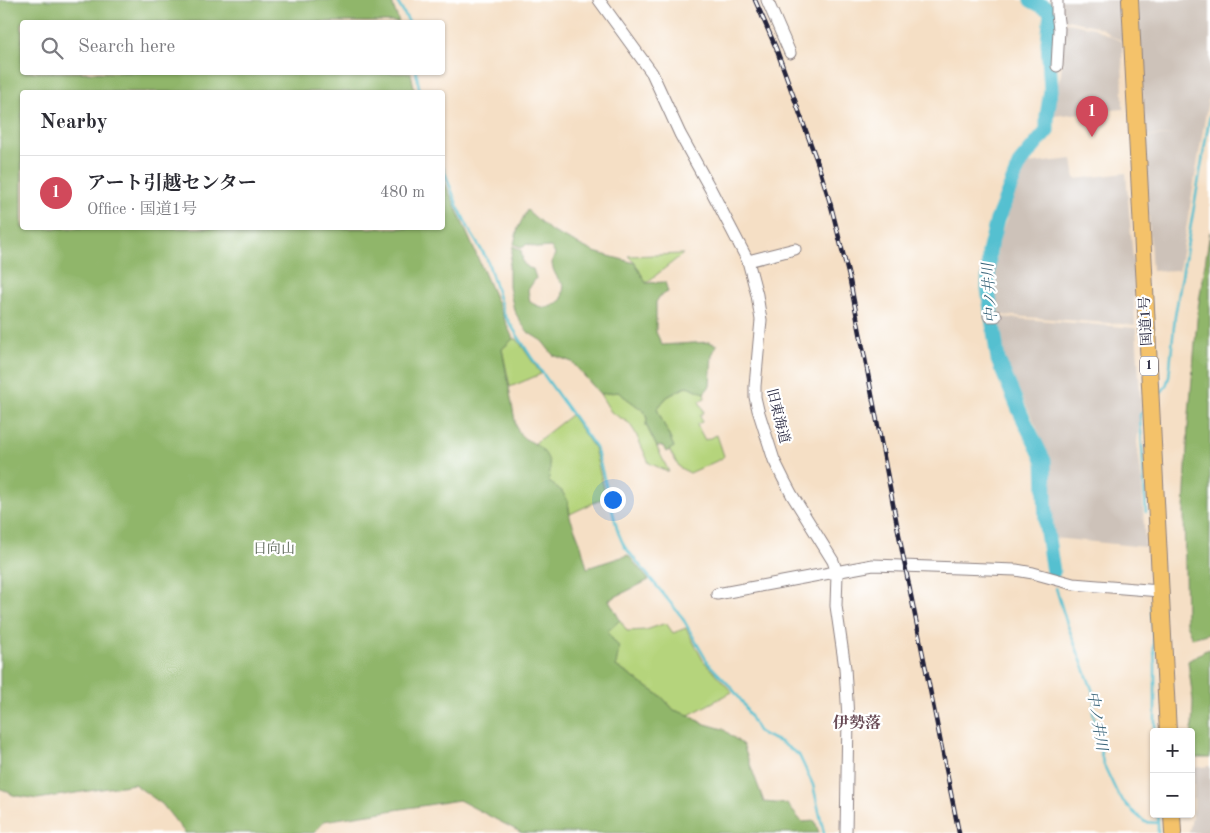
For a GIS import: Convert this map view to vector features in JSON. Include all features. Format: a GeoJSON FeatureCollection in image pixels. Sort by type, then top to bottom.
{"type":"FeatureCollection","features":[{"type":"Feature","properties":{"kind":"highway","name":"国道1号"},"geometry":{"type":"LineString","coordinates":[[1130,0],[1168,728]]}},
{"type":"Feature","properties":{"kind":"highway"},"geometry":{"type":"LineString","coordinates":[[1172,818],[1173,833]]}},
{"type":"Feature","properties":{"kind":"street","name":"旧東海道"},"geometry":{"type":"LineString","coordinates":[[599,0],[652,73],[680,134],[748,261],[761,320],[755,386],[758,410],[772,453],[781,473],[796,502],[826,548],[837,573],[836,606],[845,668],[848,718],[846,833]]}},
{"type":"Feature","properties":{"kind":"street"},"geometry":{"type":"LineString","coordinates":[[767,0],[790,53]]}},
{"type":"Feature","properties":{"kind":"street"},"geometry":{"type":"LineString","coordinates":[[1057,0],[1059,29],[1057,66]]}},
{"type":"Feature","properties":{"kind":"street"},"geometry":{"type":"LineString","coordinates":[[748,261],[795,249]]}},
{"type":"Feature","properties":{"kind":"street"},"geometry":{"type":"LineString","coordinates":[[717,594],[873,565],[999,569],[1033,573],[1072,584],[1160,591]]}},
{"type":"Feature","properties":{"kind":"shaded area"},"geometry":{"type":"Polygon","coordinates":[[[1061,0],[1121,0],[1123,41],[1095,26],[1062,19],[1061,0]]]}},
{"type":"Feature","properties":{"kind":"shaded area"},"geometry":{"type":"Polygon","coordinates":[[[1137,0],[1210,0],[1210,89],[1179,270],[1152,271],[1144,137],[1174,135],[1145,136],[1137,0]]]}},
{"type":"Feature","properties":{"kind":"shaded area"},"geometry":{"type":"Polygon","coordinates":[[[1064,22],[1094,28],[1122,42],[1123,109],[1053,116],[1056,90],[1061,74],[1064,22]]]}},
{"type":"Feature","properties":{"kind":"shaded area"},"geometry":{"type":"Polygon","coordinates":[[[1072,159],[1075,179],[1126,173],[1133,260],[1135,325],[1000,315],[994,287],[998,241],[1020,175],[1027,164],[1072,159]]]}},
{"type":"Feature","properties":{"kind":"shaded area"},"geometry":{"type":"Polygon","coordinates":[[[1000,317],[1136,328],[1141,408],[1137,442],[1142,484],[1145,547],[1054,538],[1051,466],[1038,430],[1007,365],[1003,348],[1000,317]]]}},
{"type":"Feature","properties":{"kind":"shaded area"},"geometry":{"type":"Polygon","coordinates":[[[1210,766],[1210,833],[1189,833],[1192,818],[1195,818],[1195,768],[1210,766]]]}},
{"type":"Feature","properties":{"kind":"green space","name":"日向山"},"geometry":{"type":"Polygon","coordinates":[[[0,0],[391,0],[398,20],[20,20],[20,75],[411,75],[415,90],[20,90],[20,230],[445,230],[445,183],[513,339],[502,349],[516,426],[523,437],[540,448],[547,456],[550,466],[548,481],[562,491],[568,502],[570,517],[581,545],[587,568],[628,555],[649,580],[609,600],[620,620],[607,632],[619,647],[616,666],[662,697],[674,710],[689,715],[702,723],[723,729],[743,745],[764,802],[787,804],[802,822],[815,821],[819,833],[522,833],[459,800],[324,821],[314,833],[185,833],[162,804],[134,784],[37,799],[13,795],[0,788],[0,0]]]}},
{"type":"Feature","properties":{"kind":"green space"},"geometry":{"type":"Polygon","coordinates":[[[527,210],[551,231],[594,252],[635,263],[646,283],[665,282],[668,292],[660,296],[656,302],[656,332],[662,345],[709,342],[717,345],[712,355],[710,386],[704,393],[687,386],[667,397],[657,409],[674,447],[666,452],[663,446],[657,447],[646,425],[645,412],[618,392],[600,394],[572,362],[553,355],[542,341],[529,333],[521,323],[514,310],[509,287],[509,267],[513,246],[521,250],[523,263],[533,269],[536,278],[528,290],[530,302],[543,307],[554,305],[562,299],[564,285],[558,279],[553,269],[552,262],[555,254],[551,247],[538,248],[527,244],[522,248],[514,244],[518,228],[527,210]]]}},
{"type":"Feature","properties":{"kind":"green space"},"geometry":{"type":"Polygon","coordinates":[[[1210,232],[1210,633],[1192,638],[1186,624],[1184,511],[1188,426],[1198,308],[1210,232]]]}},
{"type":"Feature","properties":{"kind":"green space"},"geometry":{"type":"Polygon","coordinates":[[[683,254],[646,283],[635,263],[628,256],[683,254]]]}},
{"type":"Feature","properties":{"kind":"green space"},"geometry":{"type":"Polygon","coordinates":[[[513,339],[517,339],[541,374],[510,387],[502,349],[513,339]]]}},
{"type":"Feature","properties":{"kind":"green space"},"geometry":{"type":"Polygon","coordinates":[[[688,386],[704,393],[705,398],[699,401],[704,412],[700,415],[702,422],[697,424],[705,440],[717,435],[724,456],[690,473],[680,468],[669,450],[674,447],[657,409],[667,397],[688,386]]]}},
{"type":"Feature","properties":{"kind":"green space"},"geometry":{"type":"Polygon","coordinates":[[[618,392],[645,412],[646,425],[669,472],[649,463],[629,423],[611,412],[600,394],[618,392]]]}},
{"type":"Feature","properties":{"kind":"green space"},"geometry":{"type":"Polygon","coordinates":[[[571,415],[594,448],[606,497],[570,514],[568,502],[547,481],[535,443],[571,415]]]}},
{"type":"Feature","properties":{"kind":"green space"},"geometry":{"type":"Polygon","coordinates":[[[620,620],[627,631],[646,630],[666,623],[673,633],[686,628],[703,660],[732,692],[689,715],[674,710],[662,697],[616,666],[606,632],[620,620]]]}},
{"type":"Feature","properties":{"kind":"green space"},"geometry":{"type":"Polygon","coordinates":[[[1210,649],[1210,758],[1195,758],[1195,728],[1192,728],[1193,701],[1188,661],[1210,649]]]}},
{"type":"Feature","properties":{"kind":"waterway"},"geometry":{"type":"LineString","coordinates":[[396,0],[408,20]]}},
{"type":"Feature","properties":{"kind":"waterway","name":"中ノ井川"},"geometry":{"type":"LineString","coordinates":[[1031,0],[1048,9],[1051,13],[1048,42],[1051,90],[1047,131],[1020,163],[997,220],[989,252],[988,289],[998,360],[1044,461],[1046,526],[1053,572]]}},
{"type":"Feature","properties":{"kind":"waterway"},"geometry":{"type":"LineString","coordinates":[[417,75],[420,90]]}},
{"type":"Feature","properties":{"kind":"waterway"},"geometry":{"type":"LineString","coordinates":[[1157,398],[1166,386],[1169,377],[1175,316],[1210,115]]}},
{"type":"Feature","properties":{"kind":"waterway"},"geometry":{"type":"LineString","coordinates":[[445,173],[457,205],[487,259],[504,314],[531,357],[596,448],[618,532],[624,546],[682,617],[708,663],[731,687],[743,703],[758,731],[780,742],[799,755],[813,785],[824,833]]}},
{"type":"Feature","properties":{"kind":"waterway"},"geometry":{"type":"LineString","coordinates":[[1143,411],[1140,415],[1146,512]]}},
{"type":"Feature","properties":{"kind":"waterway","name":"中ノ井川"},"geometry":{"type":"LineString","coordinates":[[1056,588],[1066,621],[1095,697],[1093,712],[1103,763],[1118,795],[1145,822],[1158,823],[1158,833]]}},
{"type":"Feature","properties":{"kind":"waterway"},"geometry":{"type":"LineString","coordinates":[[1151,606],[1155,666],[1155,728]]}},
{"type":"Feature","properties":{"kind":"waterway"},"geometry":{"type":"LineString","coordinates":[[1158,818],[1158,823]]}},
{"type":"Feature","properties":{"kind":"railway"},"geometry":{"type":"LineString","coordinates":[[755,0],[776,48],[818,164],[850,281],[959,833]]}},
{"type":"Feature","properties":{"kind":"place","name":"アート引越センター"},"geometry":{"type":"Point","coordinates":[1092,137]}},
{"type":"Feature","properties":{"kind":"district","name":"伊勢落"},"geometry":{"type":"Point","coordinates":[857,724]}}]}
